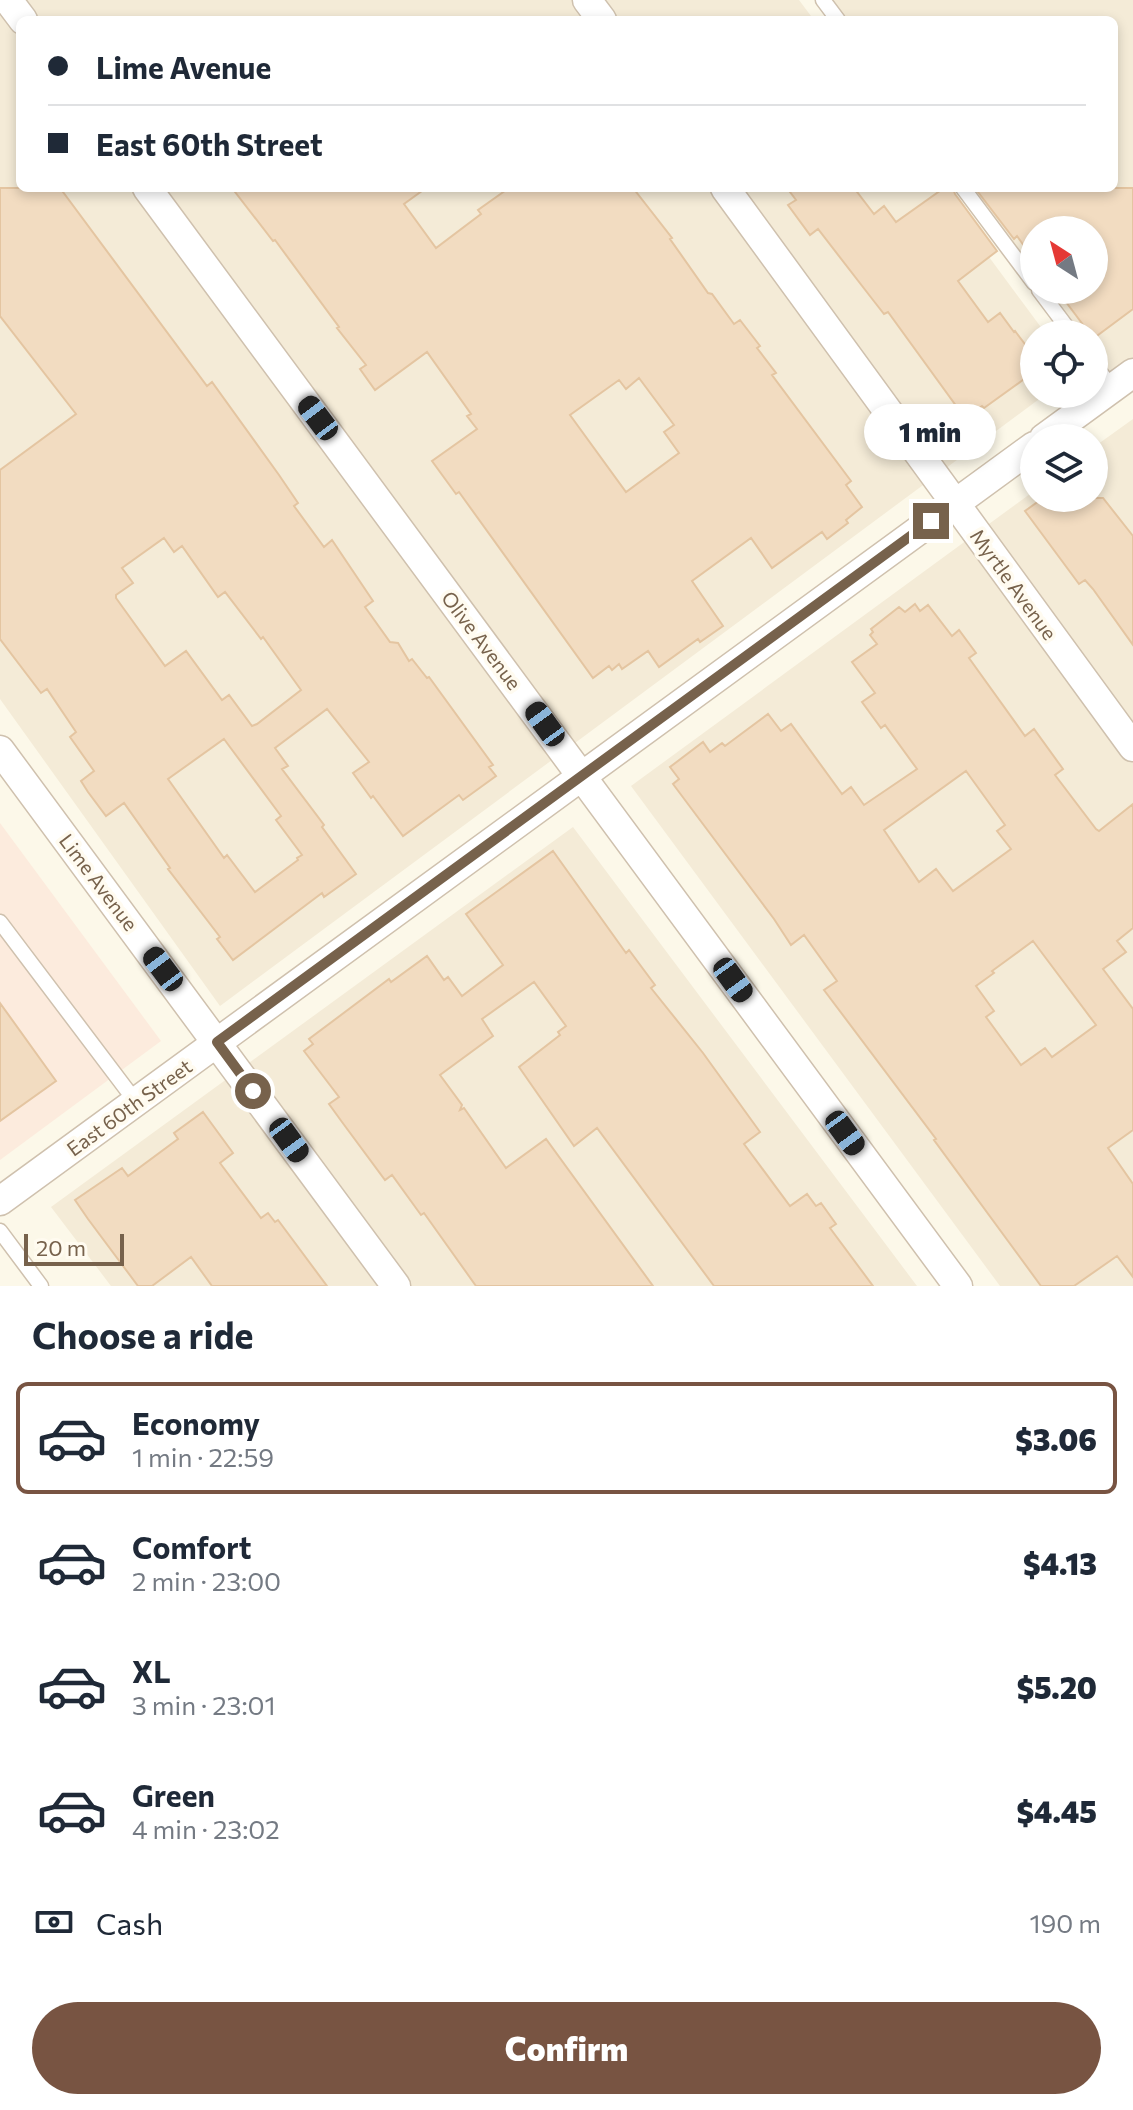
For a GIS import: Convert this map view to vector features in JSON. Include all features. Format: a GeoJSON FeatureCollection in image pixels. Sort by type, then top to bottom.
{"type":"FeatureCollection","features":[{"type":"Feature","properties":{"kind":"street","name":"Olive Avenue"},"geometry":{"type":"LineString","coordinates":[[150,192],[958,1286]]}},
{"type":"Feature","properties":{"kind":"street","name":"Myrtle Avenue"},"geometry":{"type":"LineString","coordinates":[[728,192],[1133,747]]}},
{"type":"Feature","properties":{"kind":"street"},"geometry":{"type":"LineString","coordinates":[[1063,424],[1123,381]]}},
{"type":"Feature","properties":{"kind":"street","name":"East 60th Street"},"geometry":{"type":"LineString","coordinates":[[0,1201],[1020,456]]}},
{"type":"Feature","properties":{"kind":"street","name":"Lime Avenue"},"geometry":{"type":"LineString","coordinates":[[0,750],[396,1286]]}},
{"type":"Feature","properties":{"kind":"lane"},"geometry":{"type":"LineString","coordinates":[[966,192],[1020,264]]}},
{"type":"Feature","properties":{"kind":"lane"},"geometry":{"type":"LineString","coordinates":[[0,922],[136,1102]]}},
{"type":"Feature","properties":{"kind":"lane"},"geometry":{"type":"LineString","coordinates":[[0,1231],[41,1286]]}},
{"type":"Feature","properties":{"kind":"shaded area"},"geometry":{"type":"Polygon","coordinates":[[[0,0],[799,0],[811,16],[16,16],[16,192],[941,192],[1020,299],[1020,304],[1024,304],[1036,320],[1020,320],[1020,408],[1027,408],[220,1006],[0,699],[0,0]]]}},
{"type":"Feature","properties":{"kind":"shaded area"},"geometry":{"type":"Polygon","coordinates":[[[823,0],[1133,0],[1133,373],[1112,388],[1108,383],[1108,320],[1062,320],[1050,304],[1108,304],[1108,216],[1020,216],[1020,264],[966,192],[1118,192],[1118,16],[835,16],[823,0]]]}},
{"type":"Feature","properties":{"kind":"shaded area"},"geometry":{"type":"Polygon","coordinates":[[[1133,419],[1133,1286],[1000,1286],[631,786],[1020,501],[1020,512],[1108,512],[1108,437],[1133,419]]]}},
{"type":"Feature","properties":{"kind":"shaded area"},"geometry":{"type":"Polygon","coordinates":[[[0,823],[161,1041],[0,1160],[0,823]]]}},
{"type":"Feature","properties":{"kind":"shaded area"},"geometry":{"type":"Polygon","coordinates":[[[573,827],[917,1286],[111,1286],[51,1207],[573,827]]]}},
{"type":"Feature","properties":{"kind":"building"},"geometry":{"type":"Polygon","coordinates":[[[0,188],[16,188],[16,192],[63,192],[207,386],[212,382],[279,475],[298,503],[294,506],[324,547],[332,540],[373,601],[365,607],[390,642],[398,643],[409,661],[412,659],[429,677],[493,765],[489,767],[496,776],[463,800],[459,795],[403,836],[353,773],[369,762],[327,709],[275,748],[288,766],[282,769],[356,874],[324,897],[322,893],[233,960],[217,939],[220,937],[168,869],[124,803],[106,816],[88,792],[81,781],[94,771],[70,737],[76,732],[47,689],[41,693],[0,639],[0,470],[76,414],[0,316],[0,188]],[[164,538],[122,568],[133,583],[116,598],[165,666],[186,651],[222,700],[229,695],[252,726],[257,724],[301,690],[263,637],[261,639],[225,592],[218,597],[182,546],[174,552],[164,538]],[[224,739],[168,779],[224,858],[227,855],[255,892],[302,855],[276,820],[281,816],[224,739]]]}},
{"type":"Feature","properties":{"kind":"building"},"geometry":{"type":"Polygon","coordinates":[[[1118,188],[1133,188],[1133,309],[1108,328],[1108,320],[1080,320],[1068,304],[1108,304],[1108,216],[1020,216],[1020,240],[1017,236],[1014,239],[978,192],[1118,192],[1118,188]]]}},
{"type":"Feature","properties":{"kind":"building"},"geometry":{"type":"Polygon","coordinates":[[[235,192],[420,192],[404,204],[436,248],[481,214],[478,210],[503,192],[636,192],[672,238],[708,293],[712,294],[734,324],[740,320],[760,346],[757,348],[776,373],[772,375],[851,481],[846,485],[862,507],[827,539],[822,532],[772,568],[751,538],[692,581],[723,626],[700,642],[698,639],[659,667],[648,651],[622,669],[619,664],[612,670],[609,666],[593,678],[459,492],[456,494],[432,461],[477,429],[467,416],[471,414],[427,352],[375,390],[360,369],[366,365],[275,240],[235,192]],[[639,378],[626,389],[619,380],[570,415],[626,492],[679,453],[664,432],[674,425],[639,378]]]}},
{"type":"Feature","properties":{"kind":"building"},"geometry":{"type":"Polygon","coordinates":[[[790,192],[857,192],[874,214],[884,206],[896,222],[938,192],[954,192],[997,251],[958,281],[988,322],[1000,313],[1020,338],[1020,382],[965,418],[888,312],[884,314],[818,229],[810,235],[788,205],[796,200],[790,192]]]}},
{"type":"Feature","properties":{"kind":"building"},"geometry":{"type":"Polygon","coordinates":[[[1108,504],[1133,536],[1133,645],[1093,589],[1085,580],[1079,584],[1026,512],[1108,512],[1108,504]]]}},
{"type":"Feature","properties":{"kind":"building"},"geometry":{"type":"Polygon","coordinates":[[[915,604],[920,611],[928,605],[952,636],[959,630],[976,653],[969,658],[1025,736],[1034,729],[1063,769],[1055,775],[1096,829],[1099,831],[1133,804],[1133,928],[1117,941],[1126,952],[1103,969],[1133,1009],[1133,1130],[1108,1148],[1133,1184],[1133,1277],[1117,1256],[1074,1286],[1041,1286],[824,990],[837,981],[804,935],[791,945],[673,784],[679,779],[670,767],[703,742],[710,752],[722,743],[725,746],[768,714],[781,731],[791,724],[842,794],[851,787],[864,805],[917,769],[885,725],[881,728],[862,702],[875,693],[852,662],[877,644],[870,635],[873,632],[871,629],[899,607],[905,612],[915,604]],[[966,771],[884,830],[919,882],[936,869],[953,891],[1011,849],[997,831],[1005,825],[966,771]],[[1033,941],[976,986],[994,1011],[986,1017],[1021,1065],[1045,1048],[1052,1057],[1096,1025],[1033,941]]]}},
{"type":"Feature","properties":{"kind":"building"},"geometry":{"type":"Polygon","coordinates":[[[553,851],[626,953],[629,950],[655,985],[651,988],[760,1132],[744,1144],[790,1206],[807,1194],[816,1206],[821,1203],[836,1224],[830,1228],[873,1286],[714,1286],[597,1128],[574,1146],[519,1067],[560,1035],[558,1032],[566,1026],[534,982],[482,1019],[493,1036],[440,1075],[462,1105],[460,1110],[464,1108],[506,1168],[546,1139],[653,1286],[476,1286],[424,1213],[421,1215],[392,1175],[385,1180],[342,1122],[329,1104],[339,1097],[304,1051],[313,1044],[309,1039],[389,979],[391,982],[427,956],[444,980],[448,977],[462,996],[503,965],[466,914],[553,851]]]}},
{"type":"Feature","properties":{"kind":"building"},"geometry":{"type":"Polygon","coordinates":[[[0,1003],[56,1081],[0,1121],[0,1003]]]}},
{"type":"Feature","properties":{"kind":"building"},"geometry":{"type":"Polygon","coordinates":[[[203,1112],[233,1153],[220,1163],[261,1218],[268,1213],[275,1222],[278,1220],[327,1286],[212,1286],[191,1257],[152,1286],[138,1286],[88,1219],[75,1200],[122,1168],[128,1176],[178,1139],[174,1133],[203,1112]]]}},
{"type":"Feature","properties":{"kind":"route"},"geometry":{"type":"LineString","coordinates":[[253,1091],[217,1042],[931,521]]}}]}
